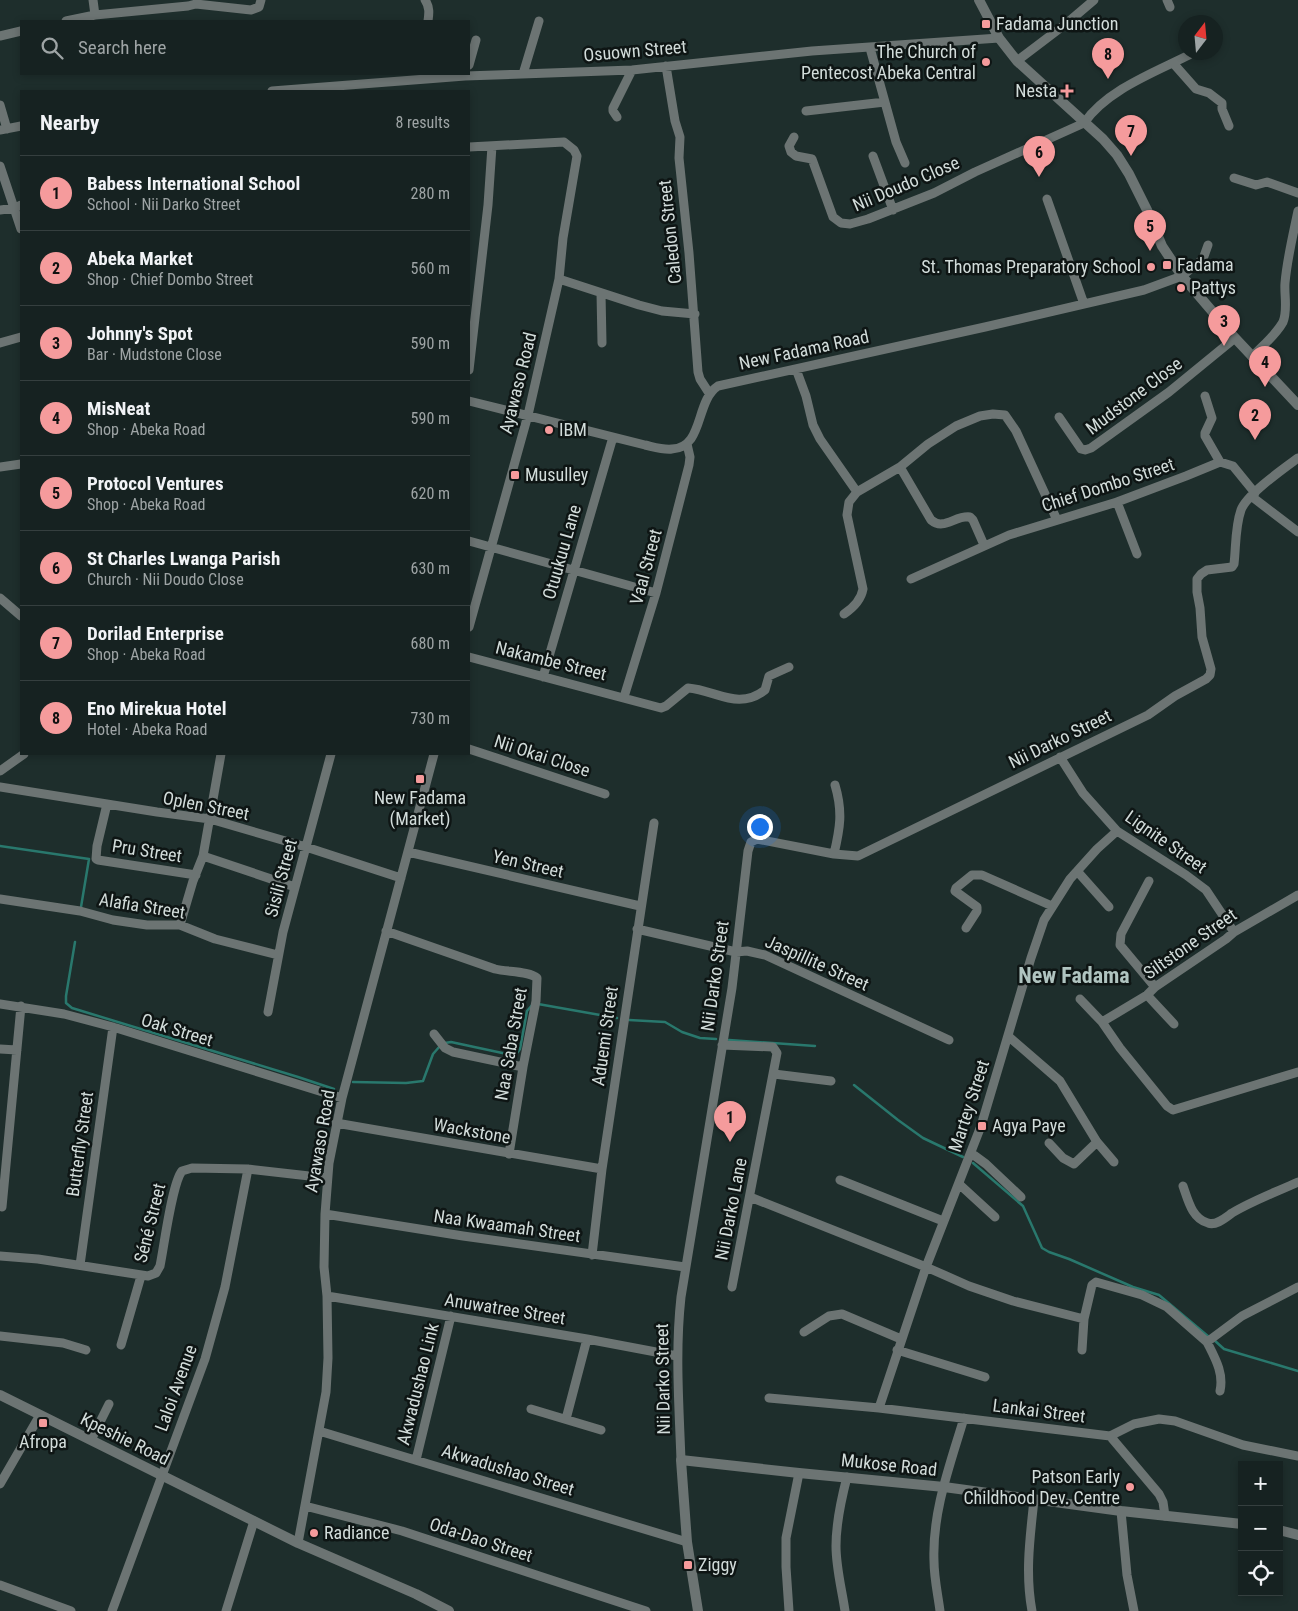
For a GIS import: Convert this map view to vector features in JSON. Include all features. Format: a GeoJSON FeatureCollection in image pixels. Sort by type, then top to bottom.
{"type":"FeatureCollection","features":[{"type":"Feature","properties":{"kind":"street"},"geometry":{"type":"LineString","coordinates":[[93,0],[95,15]]}},
{"type":"Feature","properties":{"kind":"street"},"geometry":{"type":"LineString","coordinates":[[71,20],[95,15],[188,6],[198,2],[251,10],[259,7],[261,0]]}},
{"type":"Feature","properties":{"kind":"street"},"geometry":{"type":"LineString","coordinates":[[425,0],[428,4],[428,20]]}},
{"type":"Feature","properties":{"kind":"street"},"geometry":{"type":"LineString","coordinates":[[979,0],[999,38],[1017,61],[1103,139],[1129,174],[1162,246],[1182,276],[1252,357],[1298,405]]}},
{"type":"Feature","properties":{"kind":"street"},"geometry":{"type":"LineString","coordinates":[[1017,61],[1068,23],[1094,0]]}},
{"type":"Feature","properties":{"kind":"street"},"geometry":{"type":"LineString","coordinates":[[523,74],[539,21]]}},
{"type":"Feature","properties":{"kind":"street"},"geometry":{"type":"LineString","coordinates":[[0,36],[20,31]]}},
{"type":"Feature","properties":{"kind":"street","name":"Osuown Street"},"geometry":{"type":"LineString","coordinates":[[470,75],[632,70],[812,51],[999,38]]}},
{"type":"Feature","properties":{"kind":"street"},"geometry":{"type":"LineString","coordinates":[[470,61],[476,40]]}},
{"type":"Feature","properties":{"kind":"street"},"geometry":{"type":"LineString","coordinates":[[870,48],[896,142],[905,163]]}},
{"type":"Feature","properties":{"kind":"street"},"geometry":{"type":"LineString","coordinates":[[1084,123],[1099,105],[1114,93],[1179,60]]}},
{"type":"Feature","properties":{"kind":"street"},"geometry":{"type":"LineString","coordinates":[[1173,63],[1196,89],[1209,93],[1222,103],[1222,109],[1229,126]]}},
{"type":"Feature","properties":{"kind":"street","name":"Caledon Street"},"geometry":{"type":"LineString","coordinates":[[666,66],[675,121],[680,137],[679,158],[695,314],[698,372],[709,393]]}},
{"type":"Feature","properties":{"kind":"street"},"geometry":{"type":"LineString","coordinates":[[616,117],[613,108],[632,70]]}},
{"type":"Feature","properties":{"kind":"street","name":"Osuown Street"},"geometry":{"type":"LineString","coordinates":[[282,90],[419,76],[466,75]]}},
{"type":"Feature","properties":{"kind":"street"},"geometry":{"type":"LineString","coordinates":[[806,112],[886,102]]}},
{"type":"Feature","properties":{"kind":"street"},"geometry":{"type":"LineString","coordinates":[[0,105],[3,130],[20,126]]}},
{"type":"Feature","properties":{"kind":"street","name":"Nii Doudo Close"},"geometry":{"type":"LineString","coordinates":[[794,137],[790,146],[791,152],[796,156],[812,159],[833,216],[841,223],[850,224],[893,210],[1084,123]]}},
{"type":"Feature","properties":{"kind":"street","name":"Ayawaso Road"},"geometry":{"type":"LineString","coordinates":[[470,623],[528,415],[559,279],[563,238],[577,156],[569,145],[564,142],[492,146]]}},
{"type":"Feature","properties":{"kind":"street"},"geometry":{"type":"LineString","coordinates":[[470,147],[492,146],[488,205],[470,361]]}},
{"type":"Feature","properties":{"kind":"street"},"geometry":{"type":"LineString","coordinates":[[874,156],[893,210]]}},
{"type":"Feature","properties":{"kind":"street"},"geometry":{"type":"LineString","coordinates":[[0,166],[18,206],[20,221]]}},
{"type":"Feature","properties":{"kind":"street"},"geometry":{"type":"LineString","coordinates":[[1234,178],[1256,185],[1268,182],[1298,193]]}},
{"type":"Feature","properties":{"kind":"street"},"geometry":{"type":"LineString","coordinates":[[1047,199],[1084,304]]}},
{"type":"Feature","properties":{"kind":"street"},"geometry":{"type":"LineString","coordinates":[[0,210],[18,206]]}},
{"type":"Feature","properties":{"kind":"street"},"geometry":{"type":"LineString","coordinates":[[1252,357],[1284,320],[1286,305],[1284,285],[1298,211]]}},
{"type":"Feature","properties":{"kind":"street"},"geometry":{"type":"LineString","coordinates":[[1182,276],[1202,259],[1208,245]]}},
{"type":"Feature","properties":{"kind":"street","name":"New Fadama Road"},"geometry":{"type":"LineString","coordinates":[[709,393],[723,384],[1144,290],[1182,276]]}},
{"type":"Feature","properties":{"kind":"street"},"geometry":{"type":"LineString","coordinates":[[559,279],[662,311],[695,314]]}},
{"type":"Feature","properties":{"kind":"street"},"geometry":{"type":"LineString","coordinates":[[601,293],[602,343]]}},
{"type":"Feature","properties":{"kind":"street"},"geometry":{"type":"LineString","coordinates":[[0,343],[20,337]]}},
{"type":"Feature","properties":{"kind":"street","name":"Mudstone Close"},"geometry":{"type":"LineString","coordinates":[[1059,417],[1081,448],[1085,450],[1091,448],[1169,392],[1235,338]]}},
{"type":"Feature","properties":{"kind":"street"},"geometry":{"type":"LineString","coordinates":[[796,369],[806,396],[813,425],[820,439],[857,492]]}},
{"type":"Feature","properties":{"kind":"street"},"geometry":{"type":"LineString","coordinates":[[470,401],[612,437],[671,449],[687,444],[694,435],[709,393]]}},
{"type":"Feature","properties":{"kind":"street"},"geometry":{"type":"LineString","coordinates":[[1206,396],[1212,418],[1205,433],[1220,462],[1233,466],[1253,494],[1298,532]]}},
{"type":"Feature","properties":{"kind":"street"},"geometry":{"type":"LineString","coordinates":[[844,614],[857,603],[863,589],[847,515],[849,502],[857,492],[900,467],[928,444],[956,426],[980,416],[1005,415],[1016,431],[1057,520]]}},
{"type":"Feature","properties":{"kind":"street","name":"Otuukuu Lane"},"geometry":{"type":"LineString","coordinates":[[543,677],[612,437]]}},
{"type":"Feature","properties":{"kind":"street","name":"Vaal Street"},"geometry":{"type":"LineString","coordinates":[[624,697],[656,594],[689,465],[690,457],[687,444]]}},
{"type":"Feature","properties":{"kind":"street"},"geometry":{"type":"LineString","coordinates":[[1253,494],[1298,458]]}},
{"type":"Feature","properties":{"kind":"street","name":"Chief Dombo Street"},"geometry":{"type":"LineString","coordinates":[[911,579],[1009,534],[1117,502],[1220,462]]}},
{"type":"Feature","properties":{"kind":"street"},"geometry":{"type":"LineString","coordinates":[[0,467],[20,464]]}},
{"type":"Feature","properties":{"kind":"street"},"geometry":{"type":"LineString","coordinates":[[900,467],[931,520],[943,525],[962,517],[970,517],[984,544]]}},
{"type":"Feature","properties":{"kind":"street","name":"Nii Darko Street"},"geometry":{"type":"LineString","coordinates":[[698,1611],[687,1542],[681,1460],[677,1356],[678,1326],[685,1267],[736,952],[750,842],[758,839],[834,854],[858,856],[1148,715],[1175,696],[1206,679],[1210,675],[1211,669],[1202,637],[1197,592],[1198,579],[1207,570],[1232,567],[1239,517],[1244,504],[1253,494]]}},
{"type":"Feature","properties":{"kind":"street"},"geometry":{"type":"LineString","coordinates":[[1117,502],[1137,554]]}},
{"type":"Feature","properties":{"kind":"street"},"geometry":{"type":"LineString","coordinates":[[470,541],[656,594]]}},
{"type":"Feature","properties":{"kind":"street"},"geometry":{"type":"LineString","coordinates":[[0,598],[20,615]]}},
{"type":"Feature","properties":{"kind":"street","name":"Nakambe Street"},"geometry":{"type":"LineString","coordinates":[[470,657],[624,697],[644,704],[664,707],[688,688],[728,699],[741,699],[763,692],[769,676],[789,667]]}},
{"type":"Feature","properties":{"kind":"street","name":"Nii Okai Close"},"geometry":{"type":"LineString","coordinates":[[470,749],[605,794]]}},
{"type":"Feature","properties":{"kind":"street"},"geometry":{"type":"LineString","coordinates":[[0,771],[23,755]]}},
{"type":"Feature","properties":{"kind":"street"},"geometry":{"type":"LineString","coordinates":[[180,925],[203,856],[221,755]]}},
{"type":"Feature","properties":{"kind":"street","name":"Sisili Street"},"geometry":{"type":"LineString","coordinates":[[268,1012],[278,955],[331,755]]}},
{"type":"Feature","properties":{"kind":"street","name":"Ayawaso Road"},"geometry":{"type":"LineString","coordinates":[[298,1543],[327,1379],[327,1296],[324,1267],[325,1214],[327,1178],[336,1124],[434,755]]}},
{"type":"Feature","properties":{"kind":"street","name":"Lignite Street"},"geometry":{"type":"LineString","coordinates":[[1060,757],[1083,793],[1117,831],[1206,890],[1234,932]]}},
{"type":"Feature","properties":{"kind":"street"},"geometry":{"type":"LineString","coordinates":[[834,854],[841,826],[840,800],[835,785]]}},
{"type":"Feature","properties":{"kind":"street","name":"Oplen Street"},"geometry":{"type":"LineString","coordinates":[[0,786],[210,819],[306,847],[401,878]]}},
{"type":"Feature","properties":{"kind":"street","name":"Pru Street"},"geometry":{"type":"LineString","coordinates":[[107,804],[96,856],[98,860],[196,875]]}},
{"type":"Feature","properties":{"kind":"street","name":"Aduemi Street"},"geometry":{"type":"LineString","coordinates":[[592,1255],[602,1169],[640,906],[654,823]]}},
{"type":"Feature","properties":{"kind":"street","name":"Martey Street"},"geometry":{"type":"LineString","coordinates":[[879,1408],[926,1267],[981,1126],[1037,939],[1052,906],[1077,871],[1117,831]]}},
{"type":"Feature","properties":{"kind":"street","name":"Yen Street"},"geometry":{"type":"LineString","coordinates":[[408,852],[640,906]]}},
{"type":"Feature","properties":{"kind":"street"},"geometry":{"type":"LineString","coordinates":[[203,856],[295,887]]}},
{"type":"Feature","properties":{"kind":"street"},"geometry":{"type":"LineString","coordinates":[[1077,871],[1109,907]]}},
{"type":"Feature","properties":{"kind":"street"},"geometry":{"type":"LineString","coordinates":[[966,928],[977,907],[956,891],[956,888],[972,875],[982,875],[1052,906]]}},
{"type":"Feature","properties":{"kind":"street"},"geometry":{"type":"LineString","coordinates":[[1149,881],[1121,934],[1120,945],[1155,987]]}},
{"type":"Feature","properties":{"kind":"street","name":"Siltstone Street"},"geometry":{"type":"LineString","coordinates":[[1102,1022],[1147,995],[1155,987],[1226,940],[1234,932],[1298,895]]}},
{"type":"Feature","properties":{"kind":"street","name":"Alafia Street"},"geometry":{"type":"LineString","coordinates":[[0,899],[80,911],[113,920],[147,925],[180,925],[215,939],[278,955]]}},
{"type":"Feature","properties":{"kind":"street","name":"Jaspillite Street"},"geometry":{"type":"LineString","coordinates":[[637,929],[736,952],[756,952],[949,1040]]}},
{"type":"Feature","properties":{"kind":"street","name":"Naa Saba Street"},"geometry":{"type":"LineString","coordinates":[[386,931],[495,969],[536,976],[538,980],[535,1004],[509,1154]]}},
{"type":"Feature","properties":{"kind":"street"},"geometry":{"type":"LineString","coordinates":[[1147,995],[1174,1024]]}},
{"type":"Feature","properties":{"kind":"street"},"geometry":{"type":"LineString","coordinates":[[1080,999],[1102,1022],[1120,1048],[1167,1106],[1173,1110],[1298,1072]]}},
{"type":"Feature","properties":{"kind":"street","name":"Oak Street"},"geometry":{"type":"LineString","coordinates":[[0,1004],[64,1014],[113,1027],[342,1098]]}},
{"type":"Feature","properties":{"kind":"street"},"geometry":{"type":"LineString","coordinates":[[2,1207],[21,1006]]}},
{"type":"Feature","properties":{"kind":"street","name":"Butterfly Street"},"geometry":{"type":"LineString","coordinates":[[80,1265],[113,1027]]}},
{"type":"Feature","properties":{"kind":"street"},"geometry":{"type":"LineString","coordinates":[[434,1034],[442,1044],[453,1052],[523,1067]]}},
{"type":"Feature","properties":{"kind":"street"},"geometry":{"type":"LineString","coordinates":[[1008,1036],[1060,1081],[1097,1142],[1114,1162]]}},
{"type":"Feature","properties":{"kind":"street","name":"Nii Darko Lane"},"geometry":{"type":"LineString","coordinates":[[722,1044],[773,1047],[777,1053],[732,1287]]}},
{"type":"Feature","properties":{"kind":"street"},"geometry":{"type":"LineString","coordinates":[[0,1049],[17,1050]]}},
{"type":"Feature","properties":{"kind":"street"},"geometry":{"type":"LineString","coordinates":[[774,1074],[831,1082]]}},
{"type":"Feature","properties":{"kind":"street","name":"Wackstone"},"geometry":{"type":"LineString","coordinates":[[336,1124],[602,1169]]}},
{"type":"Feature","properties":{"kind":"street"},"geometry":{"type":"LineString","coordinates":[[1049,1143],[1063,1158],[1069,1163],[1074,1164],[1097,1142]]}},
{"type":"Feature","properties":{"kind":"street"},"geometry":{"type":"LineString","coordinates":[[971,1153],[986,1164],[1021,1197]]}},
{"type":"Feature","properties":{"kind":"street","name":"Séné Street"},"geometry":{"type":"LineString","coordinates":[[0,1256],[80,1265],[141,1276],[153,1275],[160,1266],[177,1178],[182,1171],[192,1168],[248,1169],[327,1178]]}},
{"type":"Feature","properties":{"kind":"street","name":"Laloi Avenue"},"geometry":{"type":"LineString","coordinates":[[112,1611],[205,1360],[225,1287],[248,1169]]}},
{"type":"Feature","properties":{"kind":"street"},"geometry":{"type":"LineString","coordinates":[[840,1180],[943,1221]]}},
{"type":"Feature","properties":{"kind":"street"},"geometry":{"type":"LineString","coordinates":[[1183,1186],[1192,1211],[1206,1223],[1211,1224],[1298,1182]]}},
{"type":"Feature","properties":{"kind":"street"},"geometry":{"type":"LineString","coordinates":[[959,1184],[995,1216]]}},
{"type":"Feature","properties":{"kind":"street"},"geometry":{"type":"LineString","coordinates":[[750,1197],[969,1286],[1004,1298],[1084,1319]]}},
{"type":"Feature","properties":{"kind":"street","name":"Naa Kwaamah Street"},"geometry":{"type":"LineString","coordinates":[[325,1214],[592,1255],[685,1267]]}},
{"type":"Feature","properties":{"kind":"street"},"geometry":{"type":"LineString","coordinates":[[122,1345],[141,1276]]}},
{"type":"Feature","properties":{"kind":"street"},"geometry":{"type":"LineString","coordinates":[[1082,1350],[1084,1319],[1092,1285],[1096,1282],[1102,1283],[1142,1295],[1167,1307],[1208,1341],[1218,1363],[1222,1382],[1220,1391]]}},
{"type":"Feature","properties":{"kind":"street"},"geometry":{"type":"LineString","coordinates":[[1208,1341],[1242,1316],[1298,1287]]}},
{"type":"Feature","properties":{"kind":"street","name":"Anuwatree Street"},"geometry":{"type":"LineString","coordinates":[[327,1296],[587,1339],[677,1356]]}},
{"type":"Feature","properties":{"kind":"street"},"geometry":{"type":"LineString","coordinates":[[804,1332],[830,1316],[842,1314],[901,1339]]}},
{"type":"Feature","properties":{"kind":"street","name":"Akwadushao Link"},"geometry":{"type":"LineString","coordinates":[[416,1460],[451,1316]]}},
{"type":"Feature","properties":{"kind":"street"},"geometry":{"type":"LineString","coordinates":[[0,1336],[63,1343],[86,1350]]}},
{"type":"Feature","properties":{"kind":"street"},"geometry":{"type":"LineString","coordinates":[[566,1419],[587,1339]]}},
{"type":"Feature","properties":{"kind":"street"},"geometry":{"type":"LineString","coordinates":[[897,1350],[985,1377]]}},
{"type":"Feature","properties":{"kind":"street","name":"Kpeshie Road"},"geometry":{"type":"LineString","coordinates":[[0,1395],[298,1543],[416,1594],[449,1611]]}},
{"type":"Feature","properties":{"kind":"street","name":"Lankai Street"},"geometry":{"type":"LineString","coordinates":[[770,1398],[879,1408],[1110,1436]]}},
{"type":"Feature","properties":{"kind":"street"},"geometry":{"type":"LineString","coordinates":[[91,1440],[109,1404]]}},
{"type":"Feature","properties":{"kind":"street"},"geometry":{"type":"LineString","coordinates":[[531,1409],[601,1430]]}},
{"type":"Feature","properties":{"kind":"street"},"geometry":{"type":"LineString","coordinates":[[0,1484],[40,1415]]}},
{"type":"Feature","properties":{"kind":"street"},"geometry":{"type":"LineString","coordinates":[[940,1611],[934,1562],[934,1540],[944,1487],[964,1418]]}},
{"type":"Feature","properties":{"kind":"street"},"geometry":{"type":"LineString","coordinates":[[1165,1516],[1164,1502],[1159,1494],[1110,1436],[1134,1424],[1159,1419],[1175,1421],[1243,1445],[1298,1456]]}},
{"type":"Feature","properties":{"kind":"street","name":"Akwadushao Street"},"geometry":{"type":"LineString","coordinates":[[319,1431],[687,1542]]}},
{"type":"Feature","properties":{"kind":"street","name":"Mukose Road"},"geometry":{"type":"LineString","coordinates":[[681,1460],[944,1487],[1120,1511],[1238,1524]]}},
{"type":"Feature","properties":{"kind":"street"},"geometry":{"type":"LineString","coordinates":[[789,1611],[786,1538],[799,1473]]}},
{"type":"Feature","properties":{"kind":"street"},"geometry":{"type":"LineString","coordinates":[[845,1611],[836,1545],[841,1500],[847,1477]]}},
{"type":"Feature","properties":{"kind":"street"},"geometry":{"type":"LineString","coordinates":[[1032,1611],[1028,1553],[1034,1500]]}},
{"type":"Feature","properties":{"kind":"street","name":"Oda-Dao Street"},"geometry":{"type":"LineString","coordinates":[[305,1506],[402,1530],[646,1611]]}},
{"type":"Feature","properties":{"kind":"street"},"geometry":{"type":"LineString","coordinates":[[1120,1511],[1127,1575],[1134,1611]]}},
{"type":"Feature","properties":{"kind":"street"},"geometry":{"type":"LineString","coordinates":[[226,1611],[254,1520]]}},
{"type":"Feature","properties":{"kind":"street"},"geometry":{"type":"LineString","coordinates":[[1283,1531],[1298,1535]]}},
{"type":"Feature","properties":{"kind":"street"},"geometry":{"type":"LineString","coordinates":[[0,1586],[71,1611]]}},
{"type":"Feature","properties":{"kind":"waterway"},"geometry":{"type":"LineString","coordinates":[[0,846],[89,859],[81,907]]}},
{"type":"Feature","properties":{"kind":"waterway"},"geometry":{"type":"LineString","coordinates":[[75,942],[66,996],[66,1003],[72,1008],[334,1089]]}},
{"type":"Feature","properties":{"kind":"waterway"},"geometry":{"type":"LineString","coordinates":[[445,1043],[451,1042],[507,1054],[517,1053],[520,1049],[527,1011],[533,1004]]}},
{"type":"Feature","properties":{"kind":"waterway"},"geometry":{"type":"LineString","coordinates":[[538,1004],[617,1018]]}},
{"type":"Feature","properties":{"kind":"waterway"},"geometry":{"type":"LineString","coordinates":[[629,1020],[665,1022],[682,1032],[700,1038],[716,1039]]}},
{"type":"Feature","properties":{"kind":"waterway"},"geometry":{"type":"LineString","coordinates":[[729,1040],[815,1046]]}},
{"type":"Feature","properties":{"kind":"waterway"},"geometry":{"type":"LineString","coordinates":[[353,1082],[406,1083],[423,1081],[433,1054],[440,1046]]}},
{"type":"Feature","properties":{"kind":"waterway"},"geometry":{"type":"LineString","coordinates":[[854,1085],[923,1138],[963,1157]]}},
{"type":"Feature","properties":{"kind":"waterway"},"geometry":{"type":"LineString","coordinates":[[973,1163],[1023,1206],[1042,1248],[1133,1287],[1159,1295],[1209,1337]]}},
{"type":"Feature","properties":{"kind":"waterway"},"geometry":{"type":"LineString","coordinates":[[1214,1340],[1224,1349],[1298,1371]]}},
{"type":"Feature","properties":{"kind":"place","name":"Fadama Junction"},"geometry":{"type":"Point","coordinates":[986,24]}},
{"type":"Feature","properties":{"kind":"place","name":"The Church of Pentecost Abeka Central"},"geometry":{"type":"Point","coordinates":[986,62]}},
{"type":"Feature","properties":{"kind":"place","name":"Eno Mirekua Hotel"},"geometry":{"type":"Point","coordinates":[1108,79]}},
{"type":"Feature","properties":{"kind":"place","name":"Nesta"},"geometry":{"type":"Point","coordinates":[1067,91]}},
{"type":"Feature","properties":{"kind":"place","name":"Dorilad Enterprise"},"geometry":{"type":"Point","coordinates":[1131,156]}},
{"type":"Feature","properties":{"kind":"place","name":"St Charles Lwanga Parish"},"geometry":{"type":"Point","coordinates":[1039,177]}},
{"type":"Feature","properties":{"kind":"place","name":"Protocol Ventures"},"geometry":{"type":"Point","coordinates":[1150,251]}},
{"type":"Feature","properties":{"kind":"place","name":"Fadama"},"geometry":{"type":"Point","coordinates":[1167,265]}},
{"type":"Feature","properties":{"kind":"place","name":"St. Thomas Preparatory School"},"geometry":{"type":"Point","coordinates":[1151,267]}},
{"type":"Feature","properties":{"kind":"place","name":"Pattys"},"geometry":{"type":"Point","coordinates":[1181,288]}},
{"type":"Feature","properties":{"kind":"place","name":"Johnny's Spot"},"geometry":{"type":"Point","coordinates":[1224,346]}},
{"type":"Feature","properties":{"kind":"place","name":"MisNeat"},"geometry":{"type":"Point","coordinates":[1265,387]}},
{"type":"Feature","properties":{"kind":"place","name":"IBM"},"geometry":{"type":"Point","coordinates":[549,430]}},
{"type":"Feature","properties":{"kind":"place","name":"Abeka Market"},"geometry":{"type":"Point","coordinates":[1255,440]}},
{"type":"Feature","properties":{"kind":"place","name":"Musulley"},"geometry":{"type":"Point","coordinates":[515,475]}},
{"type":"Feature","properties":{"kind":"place","name":"New Fadama (Market)"},"geometry":{"type":"Point","coordinates":[420,779]}},
{"type":"Feature","properties":{"kind":"place","name":"Agya Paye"},"geometry":{"type":"Point","coordinates":[982,1126]}},
{"type":"Feature","properties":{"kind":"place","name":"Babess International School"},"geometry":{"type":"Point","coordinates":[730,1142]}},
{"type":"Feature","properties":{"kind":"place","name":"Afropa"},"geometry":{"type":"Point","coordinates":[43,1423]}},
{"type":"Feature","properties":{"kind":"place","name":"Patson Early Childhood Dev. Centre"},"geometry":{"type":"Point","coordinates":[1130,1487]}},
{"type":"Feature","properties":{"kind":"place","name":"Radiance"},"geometry":{"type":"Point","coordinates":[314,1533]}},
{"type":"Feature","properties":{"kind":"place","name":"Ziggy"},"geometry":{"type":"Point","coordinates":[688,1565]}},
{"type":"Feature","properties":{"kind":"district","name":"New Fadama"},"geometry":{"type":"Point","coordinates":[1074,975]}}]}
